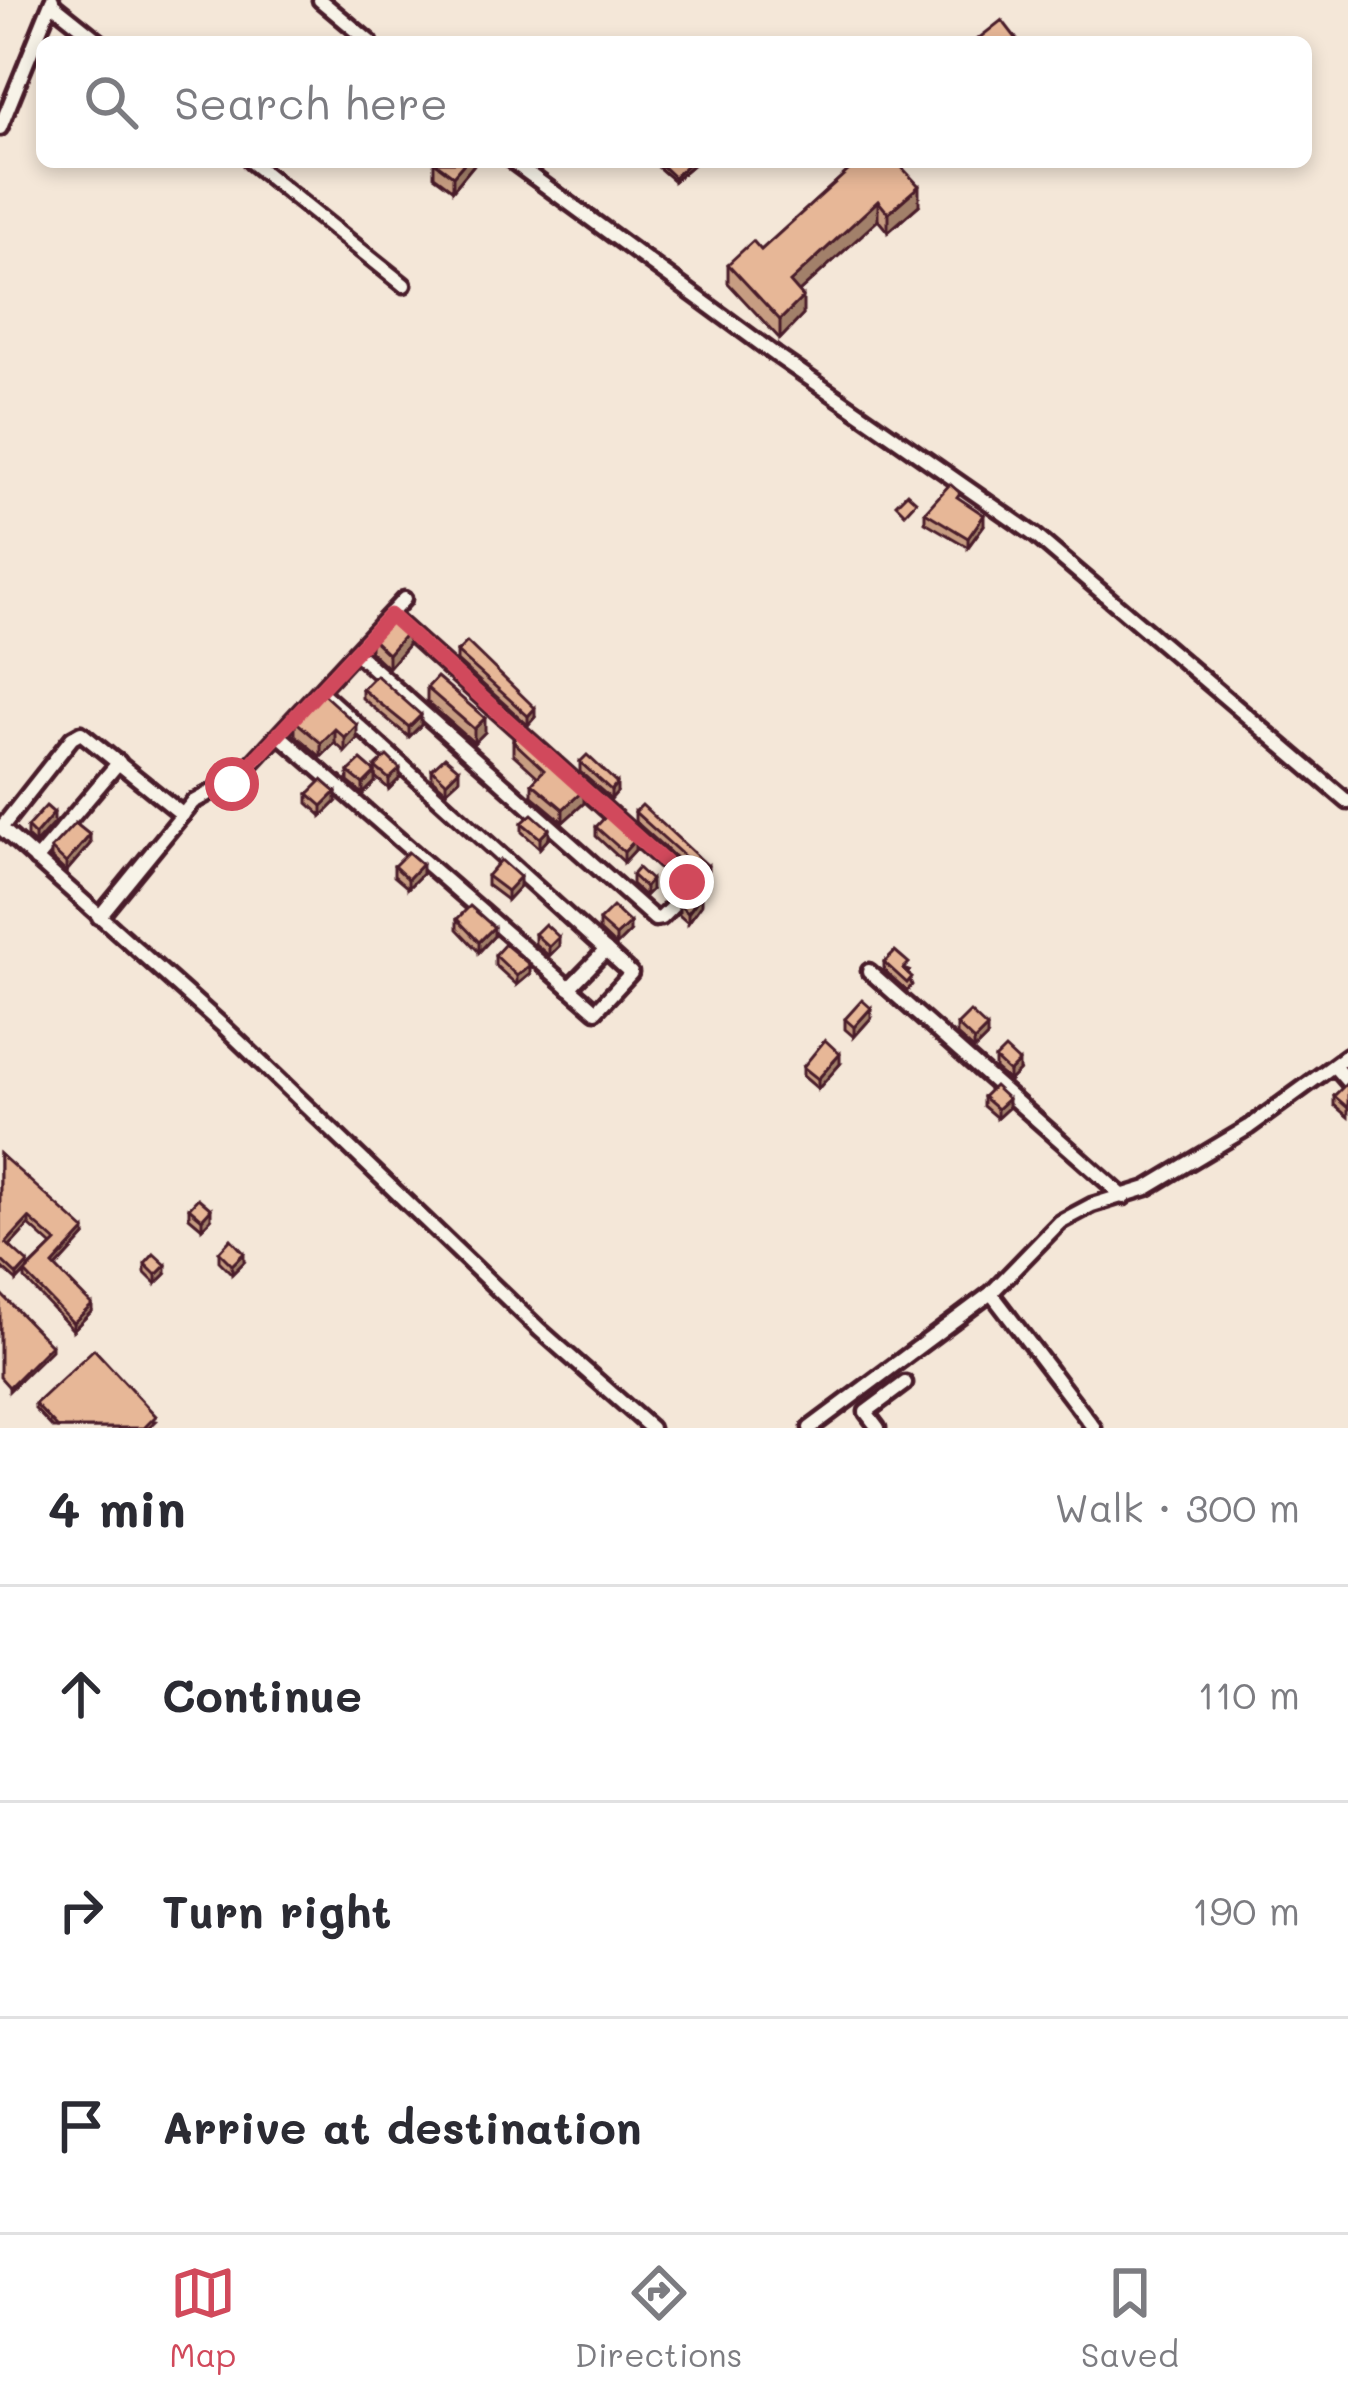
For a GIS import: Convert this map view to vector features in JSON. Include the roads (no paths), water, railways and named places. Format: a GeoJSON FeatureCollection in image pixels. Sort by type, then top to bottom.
{"type":"FeatureCollection","features":[{"type":"Feature","properties":{"kind":"street"},"geometry":{"type":"LineString","coordinates":[[320,0],[363,36]]}},
{"type":"Feature","properties":{"kind":"street"},"geometry":{"type":"LineString","coordinates":[[37,36],[51,1],[93,36]]}},
{"type":"Feature","properties":{"kind":"street"},"geometry":{"type":"LineString","coordinates":[[0,128],[36,38]]}},
{"type":"Feature","properties":{"kind":"street"},"geometry":{"type":"LineString","coordinates":[[258,168],[404,285]]}},
{"type":"Feature","properties":{"kind":"street"},"geometry":{"type":"LineString","coordinates":[[521,168],[776,355],[1036,536],[1348,802]]}},
{"type":"Feature","properties":{"kind":"street"},"geometry":{"type":"LineString","coordinates":[[99,917],[182,814],[201,795],[232,784],[404,599]]}},
{"type":"Feature","properties":{"kind":"street"},"geometry":{"type":"LineString","coordinates":[[355,652],[655,919],[662,918],[687,892],[687,882],[390,615]]}},
{"type":"Feature","properties":{"kind":"street"},"geometry":{"type":"LineString","coordinates":[[279,735],[596,1011],[631,973],[320,691]]}},
{"type":"Feature","properties":{"kind":"street"},"geometry":{"type":"LineString","coordinates":[[182,814],[86,735],[76,734],[0,828],[239,1041],[650,1428]]}},
{"type":"Feature","properties":{"kind":"street"},"geometry":{"type":"LineString","coordinates":[[36,860],[119,762]]}},
{"type":"Feature","properties":{"kind":"street"},"geometry":{"type":"LineString","coordinates":[[569,988],[606,950]]}},
{"type":"Feature","properties":{"kind":"street"},"geometry":{"type":"LineString","coordinates":[[869,971],[1124,1197]]}},
{"type":"Feature","properties":{"kind":"street"},"geometry":{"type":"LineString","coordinates":[[813,1427],[991,1293],[1060,1222],[1092,1204],[1147,1188],[1249,1127],[1348,1055]]}},
{"type":"Feature","properties":{"kind":"street"},"geometry":{"type":"LineString","coordinates":[[1334,1066],[1348,1082]]}},
{"type":"Feature","properties":{"kind":"street"},"geometry":{"type":"LineString","coordinates":[[991,1293],[1094,1428]]}},
{"type":"Feature","properties":{"kind":"street"},"geometry":{"type":"LineString","coordinates":[[878,1428],[866,1412],[905,1383]]}}]}
